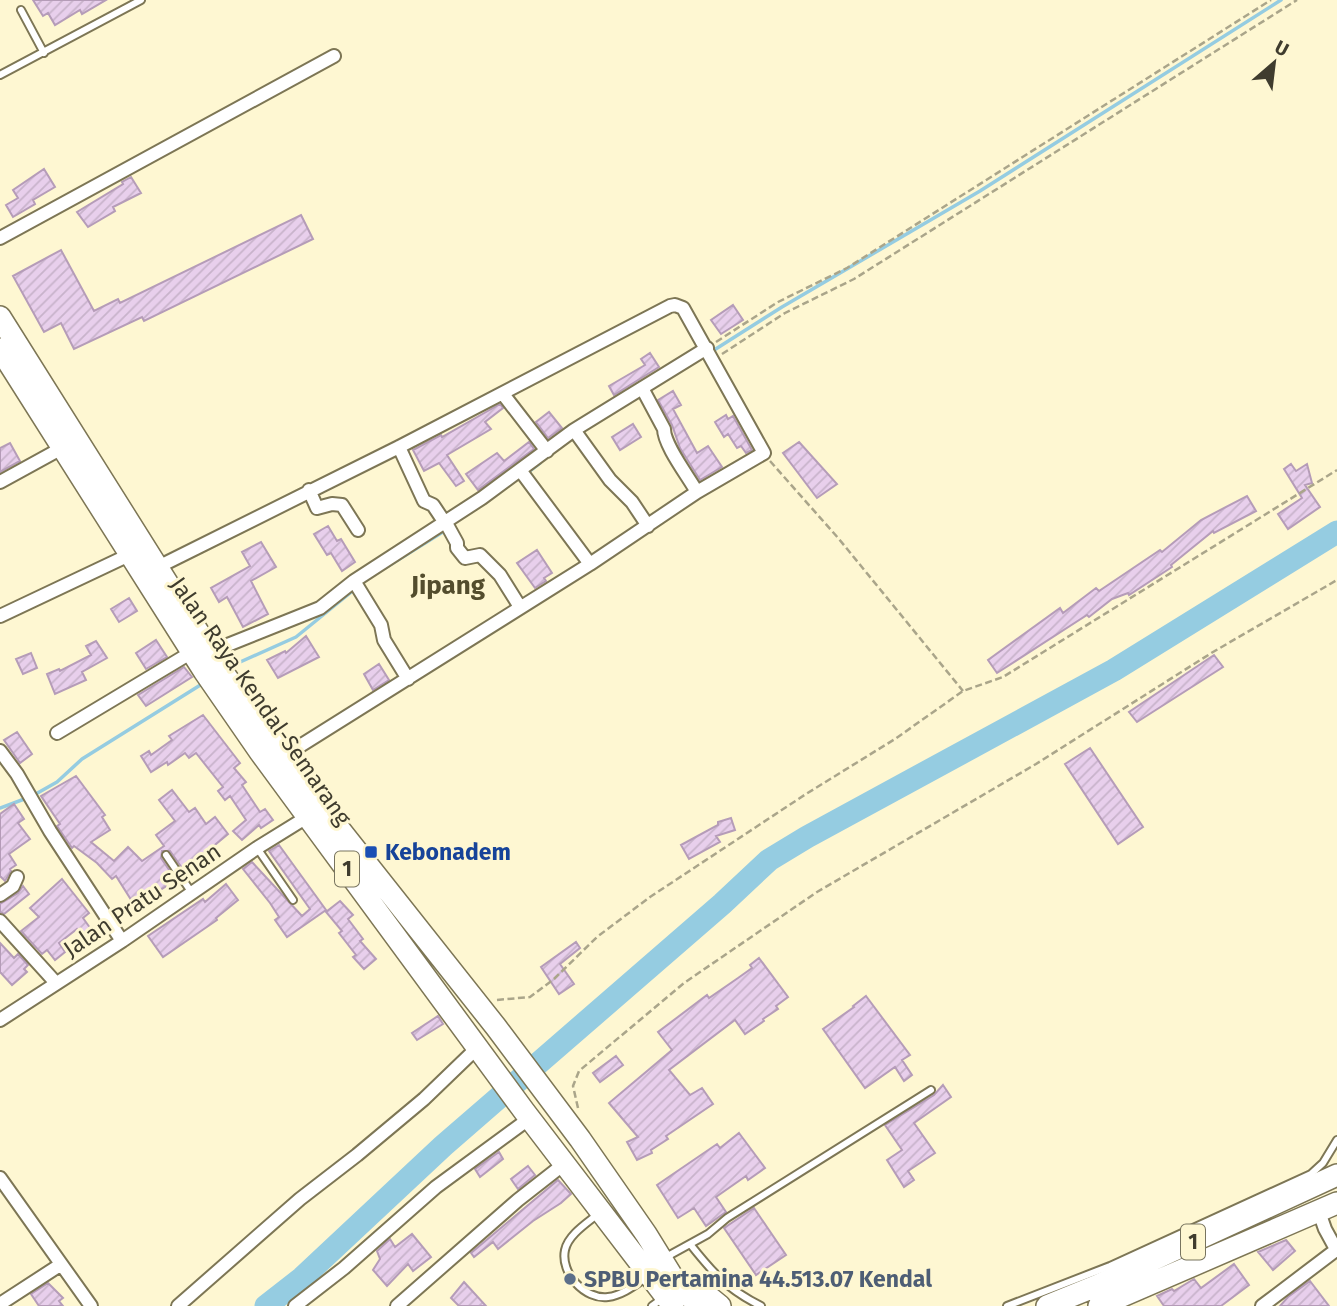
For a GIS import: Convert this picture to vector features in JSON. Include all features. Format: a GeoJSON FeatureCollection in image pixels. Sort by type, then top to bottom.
{"type":"FeatureCollection","features":[{"type":"Feature","properties":{"kind":"highway","name":"Jalan Raya Kendal-Semarang"},"geometry":{"type":"LineString","coordinates":[[0,317],[156,568],[211,667],[307,817],[649,1276],[663,1303]]}},
{"type":"Feature","properties":{"kind":"highway","name":"Jalan Raya Kendal-Semarang"},"geometry":{"type":"LineString","coordinates":[[0,349],[129,555],[211,667],[284,756],[488,1018],[580,1139],[646,1234]]}},
{"type":"Feature","properties":{"kind":"highway","name":"1"},"geometry":{"type":"LineString","coordinates":[[1047,1306],[1337,1175]]}},
{"type":"Feature","properties":{"kind":"highway","name":"1"},"geometry":{"type":"LineString","coordinates":[[1099,1306],[1328,1208]]}},
{"type":"Feature","properties":{"kind":"highway","name":"1"},"geometry":{"type":"LineString","coordinates":[[646,1234],[695,1286],[720,1306]]}},
{"type":"Feature","properties":{"kind":"highway"},"geometry":{"type":"LineString","coordinates":[[646,1234],[675,1281],[699,1306]]}},
{"type":"Feature","properties":{"kind":"street"},"geometry":{"type":"LineString","coordinates":[[0,238],[334,56]]}},
{"type":"Feature","properties":{"kind":"street"},"geometry":{"type":"LineString","coordinates":[[156,568],[675,305],[683,308],[764,453],[697,492],[590,564],[284,756]]}},
{"type":"Feature","properties":{"kind":"street"},"geometry":{"type":"LineString","coordinates":[[57,733],[211,667],[310,614],[357,586],[523,474],[547,451],[577,434],[614,403],[645,393],[709,354]]}},
{"type":"Feature","properties":{"kind":"street"},"geometry":{"type":"LineString","coordinates":[[645,393],[671,449],[697,492]]}},
{"type":"Feature","properties":{"kind":"street"},"geometry":{"type":"LineString","coordinates":[[503,394],[547,451]]}},
{"type":"Feature","properties":{"kind":"street"},"geometry":{"type":"LineString","coordinates":[[577,434],[648,526]]}},
{"type":"Feature","properties":{"kind":"street"},"geometry":{"type":"LineString","coordinates":[[399,447],[424,501],[433,505],[448,526],[457,548],[465,558],[480,555],[500,575],[520,607]]}},
{"type":"Feature","properties":{"kind":"street"},"geometry":{"type":"LineString","coordinates":[[0,482],[62,448]]}},
{"type":"Feature","properties":{"kind":"street"},"geometry":{"type":"LineString","coordinates":[[523,474],[590,564]]}},
{"type":"Feature","properties":{"kind":"street"},"geometry":{"type":"LineString","coordinates":[[309,490],[317,508],[332,504],[342,505],[358,530]]}},
{"type":"Feature","properties":{"kind":"street"},"geometry":{"type":"LineString","coordinates":[[0,616],[129,555]]}},
{"type":"Feature","properties":{"kind":"street"},"geometry":{"type":"LineString","coordinates":[[357,586],[380,625],[384,640],[408,678]]}},
{"type":"Feature","properties":{"kind":"street"},"geometry":{"type":"LineString","coordinates":[[0,751],[122,941]]}},
{"type":"Feature","properties":{"kind":"street","name":"Jalan Pratu Senan"},"geometry":{"type":"LineString","coordinates":[[0,1020],[307,817]]}},
{"type":"Feature","properties":{"kind":"street"},"geometry":{"type":"LineString","coordinates":[[0,895],[13,886],[17,877]]}},
{"type":"Feature","properties":{"kind":"street"},"geometry":{"type":"LineString","coordinates":[[0,921],[56,983]]}},
{"type":"Feature","properties":{"kind":"street"},"geometry":{"type":"LineString","coordinates":[[178,1306],[300,1199],[424,1099],[479,1048]]}},
{"type":"Feature","properties":{"kind":"street"},"geometry":{"type":"LineString","coordinates":[[295,1306],[527,1114]]}},
{"type":"Feature","properties":{"kind":"street"},"geometry":{"type":"LineString","coordinates":[[397,1306],[518,1200],[564,1164]]}},
{"type":"Feature","properties":{"kind":"street"},"geometry":{"type":"LineString","coordinates":[[0,1178],[90,1306]]}},
{"type":"Feature","properties":{"kind":"street"},"geometry":{"type":"LineString","coordinates":[[1262,1306],[1337,1250],[1328,1208]]}},
{"type":"Feature","properties":{"kind":"street"},"geometry":{"type":"LineString","coordinates":[[0,1304],[60,1265]]}},
{"type":"Feature","properties":{"kind":"lane"},"geometry":{"type":"LineString","coordinates":[[0,75],[141,0]]}},
{"type":"Feature","properties":{"kind":"lane"},"geometry":{"type":"LineString","coordinates":[[21,9],[44,52]]}},
{"type":"Feature","properties":{"kind":"lane"},"geometry":{"type":"LineString","coordinates":[[257,848],[293,900]]}},
{"type":"Feature","properties":{"kind":"lane"},"geometry":{"type":"LineString","coordinates":[[166,855],[192,892]]}},
{"type":"Feature","properties":{"kind":"lane"},"geometry":{"type":"LineString","coordinates":[[668,1256],[931,1090]]}},
{"type":"Feature","properties":{"kind":"lane"},"geometry":{"type":"LineString","coordinates":[[1007,1306],[1110,1266],[1311,1174],[1324,1163],[1337,1140]]}},
{"type":"Feature","properties":{"kind":"lane"},"geometry":{"type":"LineString","coordinates":[[600,1212],[573,1236],[565,1249],[565,1266],[577,1285],[592,1295],[606,1298],[629,1289],[649,1276]]}},
{"type":"Feature","properties":{"kind":"lane"},"geometry":{"type":"LineString","coordinates":[[690,1244],[709,1268],[737,1294],[761,1306]]}},
{"type":"Feature","properties":{"kind":"path"},"geometry":{"type":"LineString","coordinates":[[709,354],[778,302],[847,268],[1271,0]]}},
{"type":"Feature","properties":{"kind":"path"},"geometry":{"type":"LineString","coordinates":[[709,354],[854,279],[1297,0]]}},
{"type":"Feature","properties":{"kind":"path"},"geometry":{"type":"LineString","coordinates":[[764,453],[839,539],[963,691]]}},
{"type":"Feature","properties":{"kind":"path"},"geometry":{"type":"LineString","coordinates":[[470,995],[503,1001],[530,997],[554,979],[597,937],[650,897],[895,739],[963,691],[1003,677],[1337,470]]}},
{"type":"Feature","properties":{"kind":"path"},"geometry":{"type":"LineString","coordinates":[[578,1111],[573,1086],[579,1071],[684,982],[748,937],[817,892],[1035,764],[1213,652],[1337,580]]}},
{"type":"Feature","properties":{"kind":"building"},"geometry":{"type":"Polygon","coordinates":[[[33,0],[106,0],[82,14],[80,10],[55,25],[48,13],[43,16],[33,0]]]}},
{"type":"Feature","properties":{"kind":"building"},"geometry":{"type":"Polygon","coordinates":[[[44,169],[55,187],[33,200],[35,204],[13,217],[6,205],[18,198],[13,190],[44,169]]]}},
{"type":"Feature","properties":{"kind":"building"},"geometry":{"type":"Polygon","coordinates":[[[131,177],[141,193],[113,207],[115,211],[88,227],[77,212],[131,177]]]}},
{"type":"Feature","properties":{"kind":"building"},"geometry":{"type":"Polygon","coordinates":[[[301,215],[313,239],[144,321],[142,317],[74,349],[61,323],[44,332],[13,276],[61,250],[94,311],[118,299],[120,303],[301,215]]]}},
{"type":"Feature","properties":{"kind":"building"},"geometry":{"type":"Polygon","coordinates":[[[733,305],[743,320],[721,334],[711,320],[733,305]]]}},
{"type":"Feature","properties":{"kind":"building"},"geometry":{"type":"Polygon","coordinates":[[[650,353],[659,367],[614,395],[609,386],[645,365],[641,359],[650,353]]]}},
{"type":"Feature","properties":{"kind":"building"},"geometry":{"type":"Polygon","coordinates":[[[673,391],[681,405],[673,409],[697,453],[708,446],[722,467],[700,480],[680,448],[672,425],[658,400],[673,391]]]}},
{"type":"Feature","properties":{"kind":"building"},"geometry":{"type":"Polygon","coordinates":[[[500,404],[503,408],[485,422],[491,429],[447,455],[464,481],[456,486],[439,463],[424,471],[413,450],[500,404]]]}},
{"type":"Feature","properties":{"kind":"building"},"geometry":{"type":"Polygon","coordinates":[[[549,412],[562,428],[548,438],[536,422],[549,412]]]}},
{"type":"Feature","properties":{"kind":"building"},"geometry":{"type":"Polygon","coordinates":[[[726,415],[728,419],[733,416],[752,450],[746,453],[741,446],[737,448],[728,434],[724,437],[715,422],[726,415]]]}},
{"type":"Feature","properties":{"kind":"building"},"geometry":{"type":"Polygon","coordinates":[[[633,424],[641,437],[620,450],[612,437],[633,424]]]}},
{"type":"Feature","properties":{"kind":"building"},"geometry":{"type":"Polygon","coordinates":[[[529,442],[534,449],[478,490],[466,474],[497,453],[504,461],[529,442]]]}},
{"type":"Feature","properties":{"kind":"building"},"geometry":{"type":"Polygon","coordinates":[[[799,442],[837,484],[817,498],[783,453],[799,442]]]}},
{"type":"Feature","properties":{"kind":"building"},"geometry":{"type":"Polygon","coordinates":[[[10,443],[20,461],[0,472],[0,448],[10,443]]]}},
{"type":"Feature","properties":{"kind":"building"},"geometry":{"type":"Polygon","coordinates":[[[1291,464],[1296,471],[1307,464],[1312,483],[1305,485],[1320,507],[1288,529],[1278,514],[1302,498],[1284,469],[1291,464]]]}},
{"type":"Feature","properties":{"kind":"building"},"geometry":{"type":"Polygon","coordinates":[[[1247,496],[1256,511],[1214,533],[1213,531],[1171,565],[1172,567],[1129,595],[1128,593],[1112,599],[1089,617],[1087,615],[997,673],[988,660],[1060,608],[1063,613],[1096,588],[1099,591],[1160,550],[1162,552],[1201,520],[1247,496]]]}},
{"type":"Feature","properties":{"kind":"building"},"geometry":{"type":"Polygon","coordinates":[[[328,526],[337,541],[341,539],[355,562],[342,571],[331,553],[327,555],[314,534],[328,526]]]}},
{"type":"Feature","properties":{"kind":"building"},"geometry":{"type":"Polygon","coordinates":[[[261,542],[276,567],[251,581],[268,614],[243,627],[227,597],[219,602],[211,588],[250,566],[242,552],[261,542]]]}},
{"type":"Feature","properties":{"kind":"building"},"geometry":{"type":"Polygon","coordinates":[[[537,550],[552,573],[535,588],[517,563],[537,550]]]}},
{"type":"Feature","properties":{"kind":"building"},"geometry":{"type":"Polygon","coordinates":[[[129,598],[137,611],[119,622],[111,609],[129,598]]]}},
{"type":"Feature","properties":{"kind":"building"},"geometry":{"type":"Polygon","coordinates":[[[306,636],[319,657],[278,678],[267,660],[285,651],[286,653],[306,636]]]}},
{"type":"Feature","properties":{"kind":"building"},"geometry":{"type":"Polygon","coordinates":[[[156,640],[167,657],[146,669],[136,653],[156,640]]]}},
{"type":"Feature","properties":{"kind":"building"},"geometry":{"type":"Polygon","coordinates":[[[96,641],[107,658],[82,672],[86,680],[55,694],[47,674],[59,669],[60,671],[91,655],[86,646],[96,641]]]}},
{"type":"Feature","properties":{"kind":"building"},"geometry":{"type":"Polygon","coordinates":[[[31,653],[37,668],[23,674],[16,659],[31,653]]]}},
{"type":"Feature","properties":{"kind":"building"},"geometry":{"type":"Polygon","coordinates":[[[1214,655],[1223,667],[1137,722],[1129,712],[1214,655]]]}},
{"type":"Feature","properties":{"kind":"building"},"geometry":{"type":"Polygon","coordinates":[[[379,664],[389,680],[373,690],[364,674],[379,664]]]}},
{"type":"Feature","properties":{"kind":"building"},"geometry":{"type":"Polygon","coordinates":[[[184,667],[192,677],[146,706],[138,695],[184,667]]]}},
{"type":"Feature","properties":{"kind":"building"},"geometry":{"type":"Polygon","coordinates":[[[203,715],[240,763],[234,768],[246,782],[242,785],[260,812],[265,809],[273,820],[261,828],[259,825],[242,840],[233,831],[246,820],[230,796],[225,800],[218,791],[223,787],[196,753],[189,758],[185,753],[168,765],[167,762],[151,772],[141,756],[149,751],[151,755],[172,740],[169,736],[203,715]]]}},
{"type":"Feature","properties":{"kind":"building"},"geometry":{"type":"Polygon","coordinates":[[[17,732],[32,754],[20,763],[4,740],[17,732]]]}},
{"type":"Feature","properties":{"kind":"building"},"geometry":{"type":"Polygon","coordinates":[[[1090,748],[1143,827],[1118,844],[1065,764],[1090,748]]]}},
{"type":"Feature","properties":{"kind":"building"},"geometry":{"type":"Polygon","coordinates":[[[76,776],[105,815],[102,817],[110,830],[91,842],[114,861],[128,847],[142,861],[164,846],[156,835],[175,821],[159,800],[172,790],[189,812],[195,808],[206,824],[215,817],[228,834],[198,859],[202,866],[187,875],[170,851],[162,851],[161,858],[176,880],[135,906],[116,876],[112,879],[97,863],[74,846],[72,848],[41,796],[76,776]]]}},
{"type":"Feature","properties":{"kind":"building"},"geometry":{"type":"Polygon","coordinates":[[[14,804],[24,819],[18,823],[30,839],[9,854],[16,865],[10,869],[5,881],[0,876],[0,814],[14,804]]]}},
{"type":"Feature","properties":{"kind":"building"},"geometry":{"type":"Polygon","coordinates":[[[731,818],[735,830],[716,836],[720,842],[689,859],[681,845],[718,825],[718,822],[731,818]]]}},
{"type":"Feature","properties":{"kind":"building"},"geometry":{"type":"Polygon","coordinates":[[[279,845],[326,910],[287,937],[275,920],[279,917],[270,903],[243,869],[252,862],[302,916],[310,909],[269,851],[279,845]]]}},
{"type":"Feature","properties":{"kind":"building"},"geometry":{"type":"Polygon","coordinates":[[[62,879],[89,913],[83,918],[93,932],[85,939],[77,929],[59,943],[65,952],[55,960],[47,950],[42,954],[21,931],[39,917],[30,908],[62,879]]]}},
{"type":"Feature","properties":{"kind":"building"},"geometry":{"type":"Polygon","coordinates":[[[226,884],[238,900],[216,918],[217,920],[163,957],[148,936],[203,899],[205,902],[226,884]]]}},
{"type":"Feature","properties":{"kind":"building"},"geometry":{"type":"Polygon","coordinates":[[[23,886],[29,894],[4,914],[0,912],[0,904],[18,893],[23,886]]]}},
{"type":"Feature","properties":{"kind":"building"},"geometry":{"type":"Polygon","coordinates":[[[340,901],[353,915],[348,919],[363,939],[360,941],[376,959],[364,969],[353,957],[356,955],[339,933],[342,931],[326,912],[340,901]]]}},
{"type":"Feature","properties":{"kind":"building"},"geometry":{"type":"Polygon","coordinates":[[[576,942],[580,948],[560,964],[574,984],[559,994],[541,967],[576,942]]]}},
{"type":"Feature","properties":{"kind":"building"},"geometry":{"type":"Polygon","coordinates":[[[0,943],[14,958],[18,954],[28,965],[24,969],[27,972],[12,985],[0,972],[0,943]]]}},
{"type":"Feature","properties":{"kind":"building"},"geometry":{"type":"Polygon","coordinates":[[[759,958],[788,997],[776,1006],[778,1009],[745,1034],[735,1020],[669,1070],[690,1095],[702,1088],[713,1104],[666,1136],[668,1139],[651,1150],[652,1153],[637,1160],[627,1142],[638,1137],[609,1103],[672,1050],[658,1032],[707,995],[709,998],[752,968],[750,965],[759,958]]]}},
{"type":"Feature","properties":{"kind":"building"},"geometry":{"type":"Polygon","coordinates":[[[866,996],[910,1055],[902,1060],[912,1075],[904,1081],[895,1067],[865,1088],[823,1029],[866,996]]]}},
{"type":"Feature","properties":{"kind":"building"},"geometry":{"type":"Polygon","coordinates":[[[438,1016],[443,1024],[417,1040],[412,1033],[438,1016]]]}},
{"type":"Feature","properties":{"kind":"building"},"geometry":{"type":"Polygon","coordinates":[[[616,1056],[623,1065],[600,1082],[593,1073],[616,1056]]]}},
{"type":"Feature","properties":{"kind":"building"},"geometry":{"type":"Polygon","coordinates":[[[943,1085],[951,1097],[914,1123],[935,1153],[908,1171],[914,1180],[904,1187],[887,1160],[902,1150],[885,1125],[934,1095],[943,1085]]]}},
{"type":"Feature","properties":{"kind":"building"},"geometry":{"type":"Polygon","coordinates":[[[739,1133],[765,1168],[748,1180],[746,1176],[716,1197],[726,1212],[706,1226],[694,1208],[678,1218],[657,1185],[717,1144],[720,1148],[739,1133]]]}},
{"type":"Feature","properties":{"kind":"building"},"geometry":{"type":"Polygon","coordinates":[[[499,1152],[503,1159],[480,1177],[475,1169],[499,1152]]]}},
{"type":"Feature","properties":{"kind":"building"},"geometry":{"type":"Polygon","coordinates":[[[528,1166],[535,1175],[518,1189],[511,1179],[528,1166]]]}},
{"type":"Feature","properties":{"kind":"building"},"geometry":{"type":"Polygon","coordinates":[[[558,1180],[571,1194],[498,1249],[493,1242],[474,1257],[471,1253],[558,1180]]]}},
{"type":"Feature","properties":{"kind":"building"},"geometry":{"type":"Polygon","coordinates":[[[754,1208],[786,1255],[756,1275],[724,1228],[754,1208]]]}},
{"type":"Feature","properties":{"kind":"building"},"geometry":{"type":"Polygon","coordinates":[[[412,1234],[431,1257],[413,1271],[408,1264],[387,1286],[373,1270],[380,1259],[377,1251],[390,1239],[395,1247],[412,1234]]]}},
{"type":"Feature","properties":{"kind":"building"},"geometry":{"type":"Polygon","coordinates":[[[1286,1240],[1295,1251],[1273,1270],[1258,1252],[1286,1240]]]}},
{"type":"Feature","properties":{"kind":"building"},"geometry":{"type":"Polygon","coordinates":[[[1234,1264],[1249,1285],[1221,1306],[1164,1306],[1157,1296],[1172,1289],[1174,1291],[1194,1279],[1201,1288],[1234,1264]]]}},
{"type":"Feature","properties":{"kind":"building"},"geometry":{"type":"Polygon","coordinates":[[[1310,1281],[1329,1306],[1280,1306],[1288,1297],[1310,1281]]]}},
{"type":"Feature","properties":{"kind":"building"},"geometry":{"type":"Polygon","coordinates":[[[464,1282],[486,1306],[459,1306],[451,1298],[464,1282]]]}},
{"type":"Feature","properties":{"kind":"building"},"geometry":{"type":"Polygon","coordinates":[[[48,1283],[63,1298],[59,1301],[63,1306],[39,1306],[31,1294],[48,1283]]]}},
{"type":"Feature","properties":{"kind":"waterway"},"geometry":{"type":"LineString","coordinates":[[711,352],[782,307],[980,191],[1281,0]]}},
{"type":"Feature","properties":{"kind":"waterway"},"geometry":{"type":"LineString","coordinates":[[527,473],[540,463]]}},
{"type":"Feature","properties":{"kind":"waterway"},"geometry":{"type":"LineString","coordinates":[[385,568],[446,530]]}},
{"type":"Feature","properties":{"kind":"waterway"},"geometry":{"type":"LineString","coordinates":[[266,1306],[302,1278],[443,1146],[769,860],[1114,670],[1337,532]]}},
{"type":"Feature","properties":{"kind":"waterway"},"geometry":{"type":"LineString","coordinates":[[229,667],[296,637],[355,589]]}},
{"type":"Feature","properties":{"kind":"waterway"},"geometry":{"type":"LineString","coordinates":[[34,795],[57,782],[82,759],[202,684]]}},
{"type":"Feature","properties":{"kind":"waterway"},"geometry":{"type":"LineString","coordinates":[[0,808],[27,798]]}},
{"type":"Feature","properties":{"kind":"place","name":"Kebonadem"},"geometry":{"type":"Point","coordinates":[371,852]}},
{"type":"Feature","properties":{"kind":"place","name":"SPBU Pertamina 44.513.07 Kendal"},"geometry":{"type":"Point","coordinates":[570,1279]}},
{"type":"Feature","properties":{"kind":"district","name":"Jipang"},"geometry":{"type":"Point","coordinates":[448,585]}}]}
